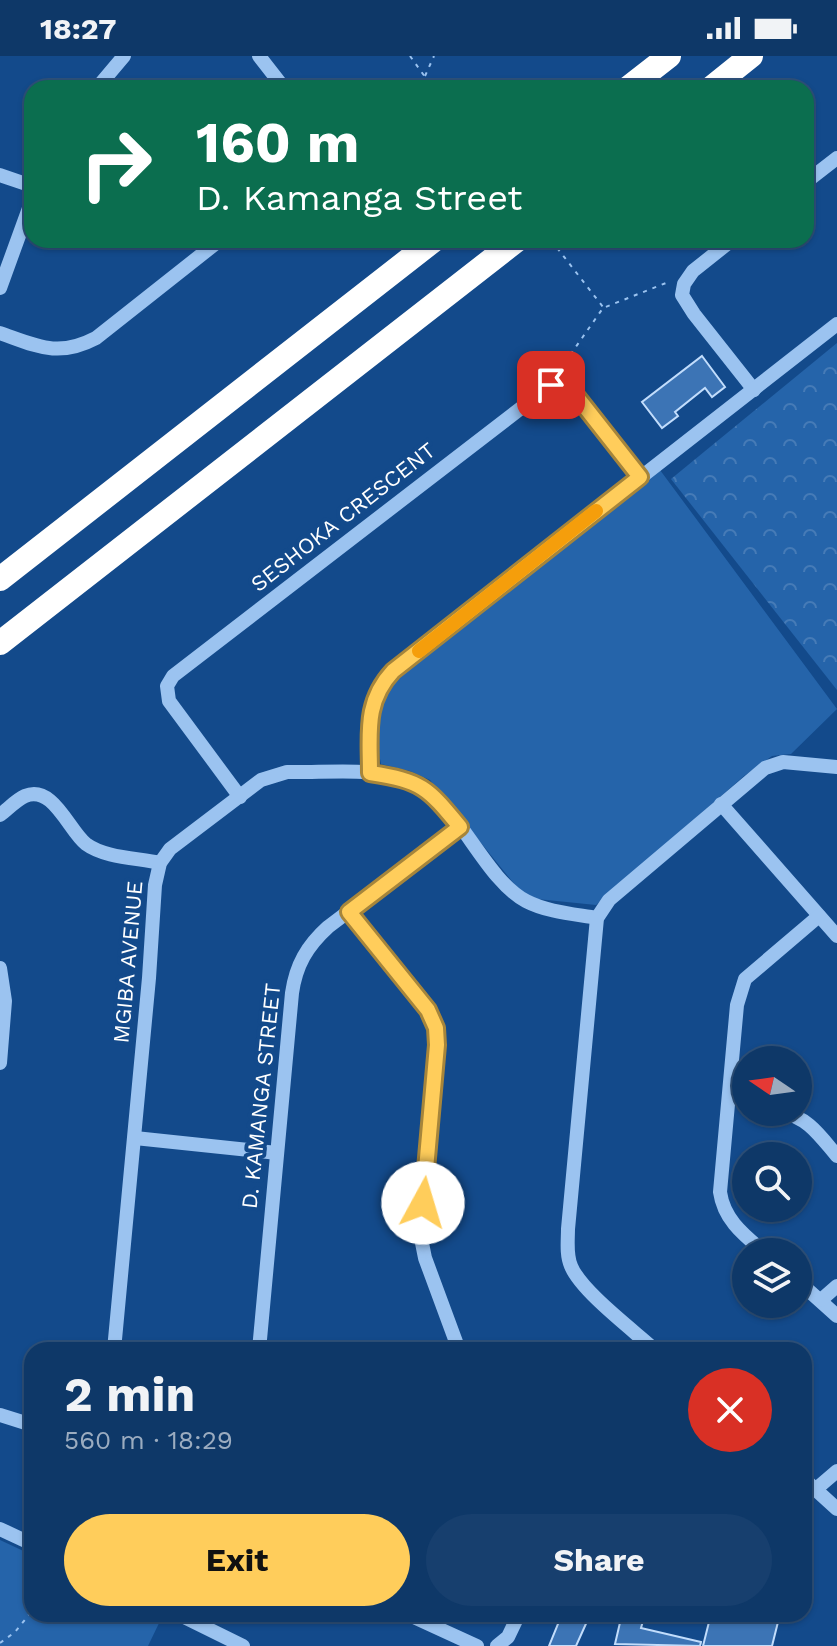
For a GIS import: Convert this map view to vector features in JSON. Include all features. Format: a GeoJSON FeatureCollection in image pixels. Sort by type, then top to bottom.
{"type":"FeatureCollection","features":[{"type":"Feature","properties":{"kind":"highway"},"geometry":{"type":"LineString","coordinates":[[638,80],[669,56]]}},
{"type":"Feature","properties":{"kind":"highway"},"geometry":{"type":"LineString","coordinates":[[721,80],[751,56]]}},
{"type":"Feature","properties":{"kind":"highway"},"geometry":{"type":"LineString","coordinates":[[0,579],[424,248]]}},
{"type":"Feature","properties":{"kind":"highway"},"geometry":{"type":"LineString","coordinates":[[0,643],[507,248]]}},
{"type":"Feature","properties":{"kind":"street"},"geometry":{"type":"LineString","coordinates":[[104,80],[124,56]]}},
{"type":"Feature","properties":{"kind":"street"},"geometry":{"type":"LineString","coordinates":[[259,56],[278,80]]}},
{"type":"Feature","properties":{"kind":"street"},"geometry":{"type":"LineString","coordinates":[[814,176],[837,158]]}},
{"type":"Feature","properties":{"kind":"street"},"geometry":{"type":"LineString","coordinates":[[0,175],[24,183]]}},
{"type":"Feature","properties":{"kind":"street"},"geometry":{"type":"LineString","coordinates":[[0,288],[24,222]]}},
{"type":"Feature","properties":{"kind":"street"},"geometry":{"type":"LineString","coordinates":[[0,333],[61,351],[80,346],[96,338],[210,248]]}},
{"type":"Feature","properties":{"kind":"street"},"geometry":{"type":"LineString","coordinates":[[722,248],[693,271],[684,284],[682,295],[754,390]]}},
{"type":"Feature","properties":{"kind":"street"},"geometry":{"type":"LineString","coordinates":[[370,773],[370,716],[377,691],[385,680],[837,324]]}},
{"type":"Feature","properties":{"kind":"street"},"geometry":{"type":"LineString","coordinates":[[560,384],[574,393],[640,477]]}},
{"type":"Feature","properties":{"kind":"street","name":"SESHOKA CRESCENT"},"geometry":{"type":"LineString","coordinates":[[240,797],[169,701],[167,686],[170,679],[543,388],[560,384]]}},
{"type":"Feature","properties":{"kind":"street"},"geometry":{"type":"LineString","coordinates":[[646,1342],[586,1286],[570,1265],[568,1256],[597,918],[609,900],[755,774],[774,764],[796,762],[837,767]]}},
{"type":"Feature","properties":{"kind":"street","name":"MGIBA AVENUE"},"geometry":{"type":"LineString","coordinates":[[115,1342],[153,905],[160,863],[181,840],[273,775],[287,772],[370,773],[401,778],[426,788],[513,893],[541,907],[597,918]]}},
{"type":"Feature","properties":{"kind":"street"},"geometry":{"type":"LineString","coordinates":[[0,815],[25,796],[41,795],[55,806],[78,836],[90,846],[107,853],[160,863]]}},
{"type":"Feature","properties":{"kind":"street"},"geometry":{"type":"LineString","coordinates":[[721,804],[837,936]]}},
{"type":"Feature","properties":{"kind":"street","name":"D. KAMANGA STREET"},"geometry":{"type":"LineString","coordinates":[[260,1342],[294,977],[303,955],[317,937],[460,827]]}},
{"type":"Feature","properties":{"kind":"street"},"geometry":{"type":"LineString","coordinates":[[349,912],[428,1010],[436,1028],[421,1238],[425,1258],[456,1342]]}},
{"type":"Feature","properties":{"kind":"street"},"geometry":{"type":"LineString","coordinates":[[748,1238],[725,1212],[720,1192],[741,986],[752,972],[819,916]]}},
{"type":"Feature","properties":{"kind":"street"},"geometry":{"type":"LineString","coordinates":[[0,968],[4,978],[5,1001],[0,1063]]}},
{"type":"Feature","properties":{"kind":"street"},"geometry":{"type":"LineString","coordinates":[[812,1126],[837,1156]]}},
{"type":"Feature","properties":{"kind":"street"},"geometry":{"type":"LineString","coordinates":[[135,1138],[277,1153]]}},
{"type":"Feature","properties":{"kind":"street"},"geometry":{"type":"LineString","coordinates":[[821,1300],[837,1286]]}},
{"type":"Feature","properties":{"kind":"street"},"geometry":{"type":"LineString","coordinates":[[812,1293],[837,1316]]}},
{"type":"Feature","properties":{"kind":"street"},"geometry":{"type":"LineString","coordinates":[[0,1415],[24,1422]]}},
{"type":"Feature","properties":{"kind":"street"},"geometry":{"type":"LineString","coordinates":[[816,1489],[837,1471]]}},
{"type":"Feature","properties":{"kind":"street"},"geometry":{"type":"LineString","coordinates":[[812,1486],[837,1509]]}},
{"type":"Feature","properties":{"kind":"street"},"geometry":{"type":"LineString","coordinates":[[0,1529],[24,1540]]}},
{"type":"Feature","properties":{"kind":"street"},"geometry":{"type":"LineString","coordinates":[[190,1622],[216,1640],[243,1646]]}},
{"type":"Feature","properties":{"kind":"street"},"geometry":{"type":"LineString","coordinates":[[424,1622],[477,1646]]}},
{"type":"Feature","properties":{"kind":"street"},"geometry":{"type":"LineString","coordinates":[[503,1641],[514,1622]]}},
{"type":"Feature","properties":{"kind":"path"},"geometry":{"type":"LineString","coordinates":[[410,56],[427,80]]}},
{"type":"Feature","properties":{"kind":"path"},"geometry":{"type":"LineString","coordinates":[[425,77],[434,56]]}},
{"type":"Feature","properties":{"kind":"path"},"geometry":{"type":"LineString","coordinates":[[558,248],[603,308]]}},
{"type":"Feature","properties":{"kind":"path"},"geometry":{"type":"LineString","coordinates":[[560,384],[557,375],[563,362],[603,308],[673,280],[684,284]]}},
{"type":"Feature","properties":{"kind":"path"},"geometry":{"type":"LineString","coordinates":[[0,1643],[24,1621]]}},
{"type":"Feature","properties":{"kind":"green space"},"geometry":{"type":"Polygon","coordinates":[[[837,343],[837,690],[671,479],[837,343]]]}},
{"type":"Feature","properties":{"kind":"green space"},"geometry":{"type":"Polygon","coordinates":[[[660,470],[837,709],[791,754],[772,756],[744,776],[596,905],[537,899],[520,891],[430,780],[381,764],[378,743],[380,712],[391,683],[660,470]]]}},
{"type":"Feature","properties":{"kind":"green space"},"geometry":{"type":"Polygon","coordinates":[[[0,1540],[24,1551],[24,1622],[160,1622],[148,1646],[0,1646],[0,1540]]]}},
{"type":"Feature","properties":{"kind":"building"},"geometry":{"type":"Polygon","coordinates":[[[702,356],[725,387],[712,397],[705,388],[675,412],[678,416],[662,428],[642,402],[702,356]]]}},
{"type":"Feature","properties":{"kind":"building"},"geometry":{"type":"Polygon","coordinates":[[[559,1622],[587,1622],[576,1646],[549,1646],[559,1622]]]}},
{"type":"Feature","properties":{"kind":"building"},"geometry":{"type":"Polygon","coordinates":[[[620,1622],[643,1622],[641,1628],[701,1642],[700,1646],[615,1644],[620,1622]]]}},
{"type":"Feature","properties":{"kind":"building"},"geometry":{"type":"Polygon","coordinates":[[[709,1622],[778,1622],[772,1646],[703,1646],[709,1622]]]}},
{"type":"Feature","properties":{"kind":"slow traffic"},"geometry":{"type":"LineString","coordinates":[[419,651],[596,511]]}},
{"type":"Feature","properties":{"kind":"route"},"geometry":{"type":"LineString","coordinates":[[423,1203],[436,1028],[428,1010],[349,912],[460,827],[426,788],[401,778],[370,773],[370,716],[377,691],[393,671],[640,477],[574,393],[560,384],[551,385]]}}]}
